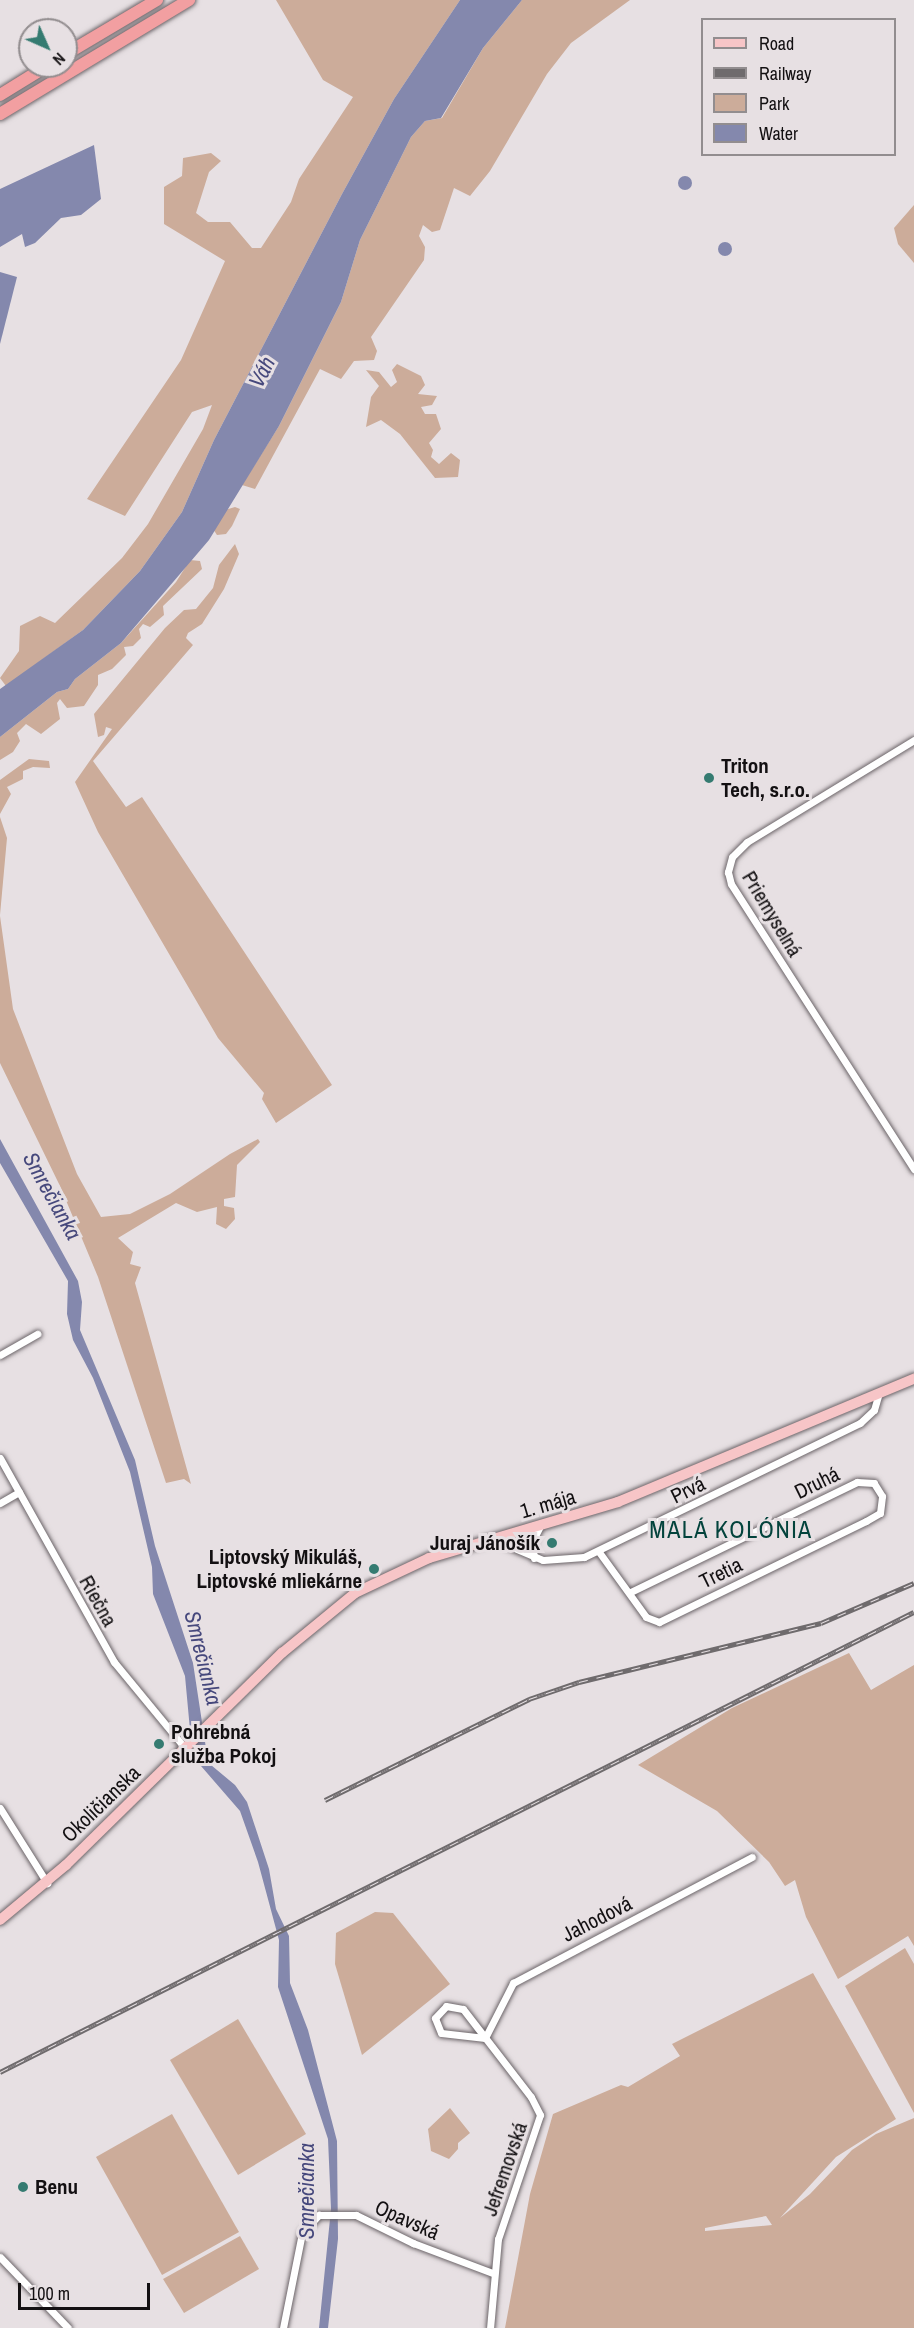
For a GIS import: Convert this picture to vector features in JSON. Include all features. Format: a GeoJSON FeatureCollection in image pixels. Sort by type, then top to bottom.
{"type":"FeatureCollection","features":[{"type":"Feature","properties":{"kind":"highway"},"geometry":{"type":"LineString","coordinates":[[78,47],[157,0]]}},
{"type":"Feature","properties":{"kind":"highway"},"geometry":{"type":"LineString","coordinates":[[0,114],[189,0]]}},
{"type":"Feature","properties":{"kind":"highway"},"geometry":{"type":"LineString","coordinates":[[0,95],[28,78]]}},
{"type":"Feature","properties":{"kind":"main road","name":"1. mája"},"geometry":{"type":"LineString","coordinates":[[224,1710],[310,1628],[355,1593],[417,1562],[539,1528],[618,1502],[914,1379]]}},
{"type":"Feature","properties":{"kind":"main road","name":"Okoličianska"},"geometry":{"type":"LineString","coordinates":[[0,1920],[47,1883],[224,1710]]}},
{"type":"Feature","properties":{"kind":"street","name":"Priemyselná"},"geometry":{"type":"LineString","coordinates":[[914,740],[747,842],[735,853],[728,868],[731,884],[914,1169]]}},
{"type":"Feature","properties":{"kind":"street"},"geometry":{"type":"LineString","coordinates":[[0,1355],[37,1335]]}},
{"type":"Feature","properties":{"kind":"street","name":"Prvá"},"geometry":{"type":"LineString","coordinates":[[493,1539],[534,1558],[571,1561],[599,1552],[860,1423],[875,1407],[879,1393]]}},
{"type":"Feature","properties":{"kind":"street","name":"Riečna"},"geometry":{"type":"LineString","coordinates":[[0,1458],[114,1662],[187,1747]]}},
{"type":"Feature","properties":{"kind":"street","name":"Tretia"},"geometry":{"type":"LineString","coordinates":[[630,1592],[646,1617],[655,1623],[866,1521],[880,1513],[882,1496],[874,1483],[857,1482]]}},
{"type":"Feature","properties":{"kind":"street","name":"Druhá"},"geometry":{"type":"LineString","coordinates":[[630,1592],[857,1482]]}},
{"type":"Feature","properties":{"kind":"street"},"geometry":{"type":"LineString","coordinates":[[0,1503],[19,1492]]}},
{"type":"Feature","properties":{"kind":"street"},"geometry":{"type":"LineString","coordinates":[[534,1558],[532,1542],[539,1528]]}},
{"type":"Feature","properties":{"kind":"street"},"geometry":{"type":"LineString","coordinates":[[599,1552],[630,1592]]}},
{"type":"Feature","properties":{"kind":"street"},"geometry":{"type":"LineString","coordinates":[[0,1808],[47,1883]]}},
{"type":"Feature","properties":{"kind":"street","name":"Jahodová"},"geometry":{"type":"LineString","coordinates":[[485,2038],[513,1983],[752,1857]]}},
{"type":"Feature","properties":{"kind":"street","name":"Jefremovská"},"geometry":{"type":"LineString","coordinates":[[485,2038],[441,2033],[435,2026],[435,2018],[446,2006],[459,2006],[485,2038],[531,2097],[540,2115],[498,2239],[493,2273],[490,2328]]}},
{"type":"Feature","properties":{"kind":"street","name":"Opavská"},"geometry":{"type":"LineString","coordinates":[[283,2328],[302,2233],[319,2215],[352,2215],[413,2243],[493,2273]]}},
{"type":"Feature","properties":{"kind":"street"},"geometry":{"type":"LineString","coordinates":[[0,2257],[68,2328]]}},
{"type":"Feature","properties":{"kind":"green space"},"geometry":{"type":"Polygon","coordinates":[[[276,0],[460,0],[394,99],[342,194],[214,440],[182,512],[140,571],[83,630],[6,686],[0,678],[19,651],[20,626],[40,616],[55,623],[122,558],[148,524],[203,429],[212,405],[192,412],[125,516],[87,499],[181,360],[225,261],[164,224],[164,187],[182,176],[183,158],[211,153],[221,161],[209,172],[196,213],[208,222],[230,222],[252,248],[261,248],[291,202],[299,179],[353,97],[323,80],[276,0]]]}},
{"type":"Feature","properties":{"kind":"green space"},"geometry":{"type":"Polygon","coordinates":[[[522,0],[630,0],[571,43],[547,74],[490,171],[470,196],[454,188],[440,230],[432,232],[423,225],[419,236],[425,247],[424,260],[371,337],[377,351],[374,360],[354,361],[341,379],[320,369],[255,489],[242,485],[279,426],[341,302],[360,240],[411,137],[425,121],[442,118],[483,48],[522,0]]]}},
{"type":"Feature","properties":{"kind":"green space"},"geometry":{"type":"Polygon","coordinates":[[[914,205],[914,263],[898,244],[894,228],[914,205]]]}},
{"type":"Feature","properties":{"kind":"green space"},"geometry":{"type":"Polygon","coordinates":[[[397,364],[421,376],[425,385],[418,394],[437,396],[432,405],[421,407],[425,414],[436,414],[441,429],[429,443],[433,450],[431,457],[439,464],[451,453],[460,460],[458,477],[435,478],[400,434],[381,420],[366,427],[371,397],[379,386],[366,370],[379,372],[391,387],[397,382],[392,370],[397,364]]]}},
{"type":"Feature","properties":{"kind":"green space"},"geometry":{"type":"Polygon","coordinates":[[[235,507],[240,509],[232,526],[226,534],[217,535],[213,529],[225,510],[235,507]]]}},
{"type":"Feature","properties":{"kind":"green space"},"geometry":{"type":"Polygon","coordinates":[[[235,544],[239,554],[224,589],[202,624],[188,633],[186,638],[193,645],[93,761],[126,807],[142,797],[332,1085],[276,1123],[262,1099],[264,1093],[218,1038],[98,832],[75,782],[112,729],[106,727],[104,735],[98,737],[94,714],[165,628],[184,610],[196,609],[213,588],[219,565],[235,544]]]}},
{"type":"Feature","properties":{"kind":"green space"},"geometry":{"type":"Polygon","coordinates":[[[190,560],[200,561],[202,569],[163,606],[164,615],[150,627],[143,624],[139,629],[141,638],[133,646],[124,647],[126,655],[112,669],[98,675],[98,685],[84,706],[67,708],[60,699],[57,703],[60,719],[41,734],[26,724],[17,733],[20,741],[13,752],[0,760],[0,737],[57,692],[68,689],[75,679],[121,643],[176,582],[190,560]]]}},
{"type":"Feature","properties":{"kind":"green space"},"geometry":{"type":"Polygon","coordinates":[[[29,759],[49,761],[50,768],[33,767],[23,771],[23,779],[7,787],[11,794],[0,814],[0,780],[29,759]]]}},
{"type":"Feature","properties":{"kind":"green space"},"geometry":{"type":"Polygon","coordinates":[[[0,817],[7,838],[0,915],[0,817]]]}},
{"type":"Feature","properties":{"kind":"green space"},"geometry":{"type":"Polygon","coordinates":[[[0,916],[13,1009],[77,1174],[101,1217],[130,1214],[170,1194],[230,1154],[258,1139],[260,1142],[237,1165],[235,1197],[224,1199],[224,1206],[234,1208],[235,1219],[226,1229],[216,1224],[217,1207],[197,1212],[176,1203],[118,1238],[133,1252],[130,1264],[141,1267],[135,1283],[191,1484],[184,1479],[166,1483],[98,1277],[60,1186],[0,1063],[0,916]]]}},
{"type":"Feature","properties":{"kind":"green space"},"geometry":{"type":"Polygon","coordinates":[[[849,1653],[871,1690],[914,1665],[914,1946],[908,1936],[838,1979],[806,1917],[795,1880],[785,1886],[769,1862],[717,1811],[638,1765],[732,1708],[849,1653]]]}},
{"type":"Feature","properties":{"kind":"green space"},"geometry":{"type":"Polygon","coordinates":[[[375,1912],[393,1913],[450,1984],[362,2055],[335,1964],[336,1933],[375,1912]]]}},
{"type":"Feature","properties":{"kind":"green space"},"geometry":{"type":"Polygon","coordinates":[[[905,1948],[914,1964],[914,2113],[845,1986],[905,1948]]]}},
{"type":"Feature","properties":{"kind":"green space"},"geometry":{"type":"Polygon","coordinates":[[[813,1973],[896,2119],[836,2157],[780,2218],[810,2194],[852,2150],[876,2134],[914,2118],[914,2328],[505,2328],[530,2194],[553,2114],[621,2085],[628,2087],[680,2056],[672,2044],[813,1973]],[[766,2216],[705,2228],[705,2231],[772,2225],[766,2216]]]}},
{"type":"Feature","properties":{"kind":"green space"},"geometry":{"type":"Polygon","coordinates":[[[238,2019],[306,2134],[238,2175],[170,2060],[238,2019]]]}},
{"type":"Feature","properties":{"kind":"green space"},"geometry":{"type":"Polygon","coordinates":[[[450,2108],[470,2133],[458,2143],[458,2149],[449,2159],[431,2151],[428,2129],[450,2108]]]}},
{"type":"Feature","properties":{"kind":"green space"},"geometry":{"type":"Polygon","coordinates":[[[172,2114],[239,2232],[162,2275],[96,2157],[172,2114]]]}},
{"type":"Feature","properties":{"kind":"green space"},"geometry":{"type":"Polygon","coordinates":[[[240,2236],[259,2269],[184,2313],[163,2279],[240,2236]]]}},
{"type":"Feature","properties":{"kind":"water","name":"Váh"},"geometry":{"type":"Polygon","coordinates":[[[460,0],[522,0],[483,48],[441,118],[425,121],[411,137],[360,240],[341,302],[279,426],[209,540],[121,643],[75,679],[68,689],[57,692],[0,737],[0,689],[83,630],[140,571],[182,512],[214,440],[342,194],[394,99],[460,0]]]}},
{"type":"Feature","properties":{"kind":"water"},"geometry":{"type":"Polygon","coordinates":[[[94,145],[101,199],[81,215],[61,218],[35,243],[25,247],[22,234],[0,247],[0,189],[94,145]]]}},
{"type":"Feature","properties":{"kind":"water"},"geometry":{"type":"Polygon","coordinates":[[[682,176],[688,176],[692,183],[688,190],[682,190],[678,186],[678,180],[682,176]]]}},
{"type":"Feature","properties":{"kind":"water"},"geometry":{"type":"Polygon","coordinates":[[[722,242],[728,242],[732,249],[728,256],[722,256],[718,252],[718,246],[722,242]]]}},
{"type":"Feature","properties":{"kind":"water"},"geometry":{"type":"Polygon","coordinates":[[[0,272],[17,277],[0,344],[0,272]]]}},
{"type":"Feature","properties":{"kind":"water"},"geometry":{"type":"Polygon","coordinates":[[[0,1139],[78,1281],[82,1302],[80,1330],[135,1460],[155,1546],[193,1663],[207,1755],[211,1765],[235,1785],[247,1802],[269,1869],[276,1909],[289,1936],[290,1983],[308,2030],[337,2141],[338,2239],[328,2328],[319,2328],[331,2209],[328,2139],[278,1987],[279,1940],[258,1862],[240,1811],[201,1766],[190,1730],[185,1676],[153,1594],[152,1567],[130,1472],[93,1378],[73,1340],[67,1314],[68,1281],[0,1163],[0,1139]]]}},
{"type":"Feature","properties":{"kind":"railway"},"geometry":{"type":"LineString","coordinates":[[325,1800],[529,1699],[579,1682],[821,1623],[914,1583]]}},
{"type":"Feature","properties":{"kind":"railway"},"geometry":{"type":"LineString","coordinates":[[0,2072],[914,1612]]}},
{"type":"Feature","properties":{"kind":"place","name":"Triton Tech, s.r.o."},"geometry":{"type":"Point","coordinates":[709,778]}},
{"type":"Feature","properties":{"kind":"place","name":"Juraj Jánošík"},"geometry":{"type":"Point","coordinates":[552,1543]}},
{"type":"Feature","properties":{"kind":"place","name":"Liptovský Mikuláš, Liptovské mliekárne"},"geometry":{"type":"Point","coordinates":[374,1569]}},
{"type":"Feature","properties":{"kind":"place","name":"Pohrebná služba Pokoj"},"geometry":{"type":"Point","coordinates":[159,1744]}},
{"type":"Feature","properties":{"kind":"place","name":"Benu"},"geometry":{"type":"Point","coordinates":[23,2187]}},
{"type":"Feature","properties":{"kind":"district","name":"MALÁ KOLÓNIA"},"geometry":{"type":"Point","coordinates":[731,1530]}},
{"type":"Feature","properties":{"kind":"water label","name":"Smrečianka"},"geometry":{"type":"Point","coordinates":[52,1196]}},
{"type":"Feature","properties":{"kind":"water label","name":"Smrečianka"},"geometry":{"type":"Point","coordinates":[203,1658]}},
{"type":"Feature","properties":{"kind":"water label","name":"Smrečianka"},"geometry":{"type":"Point","coordinates":[307,2191]}}]}
